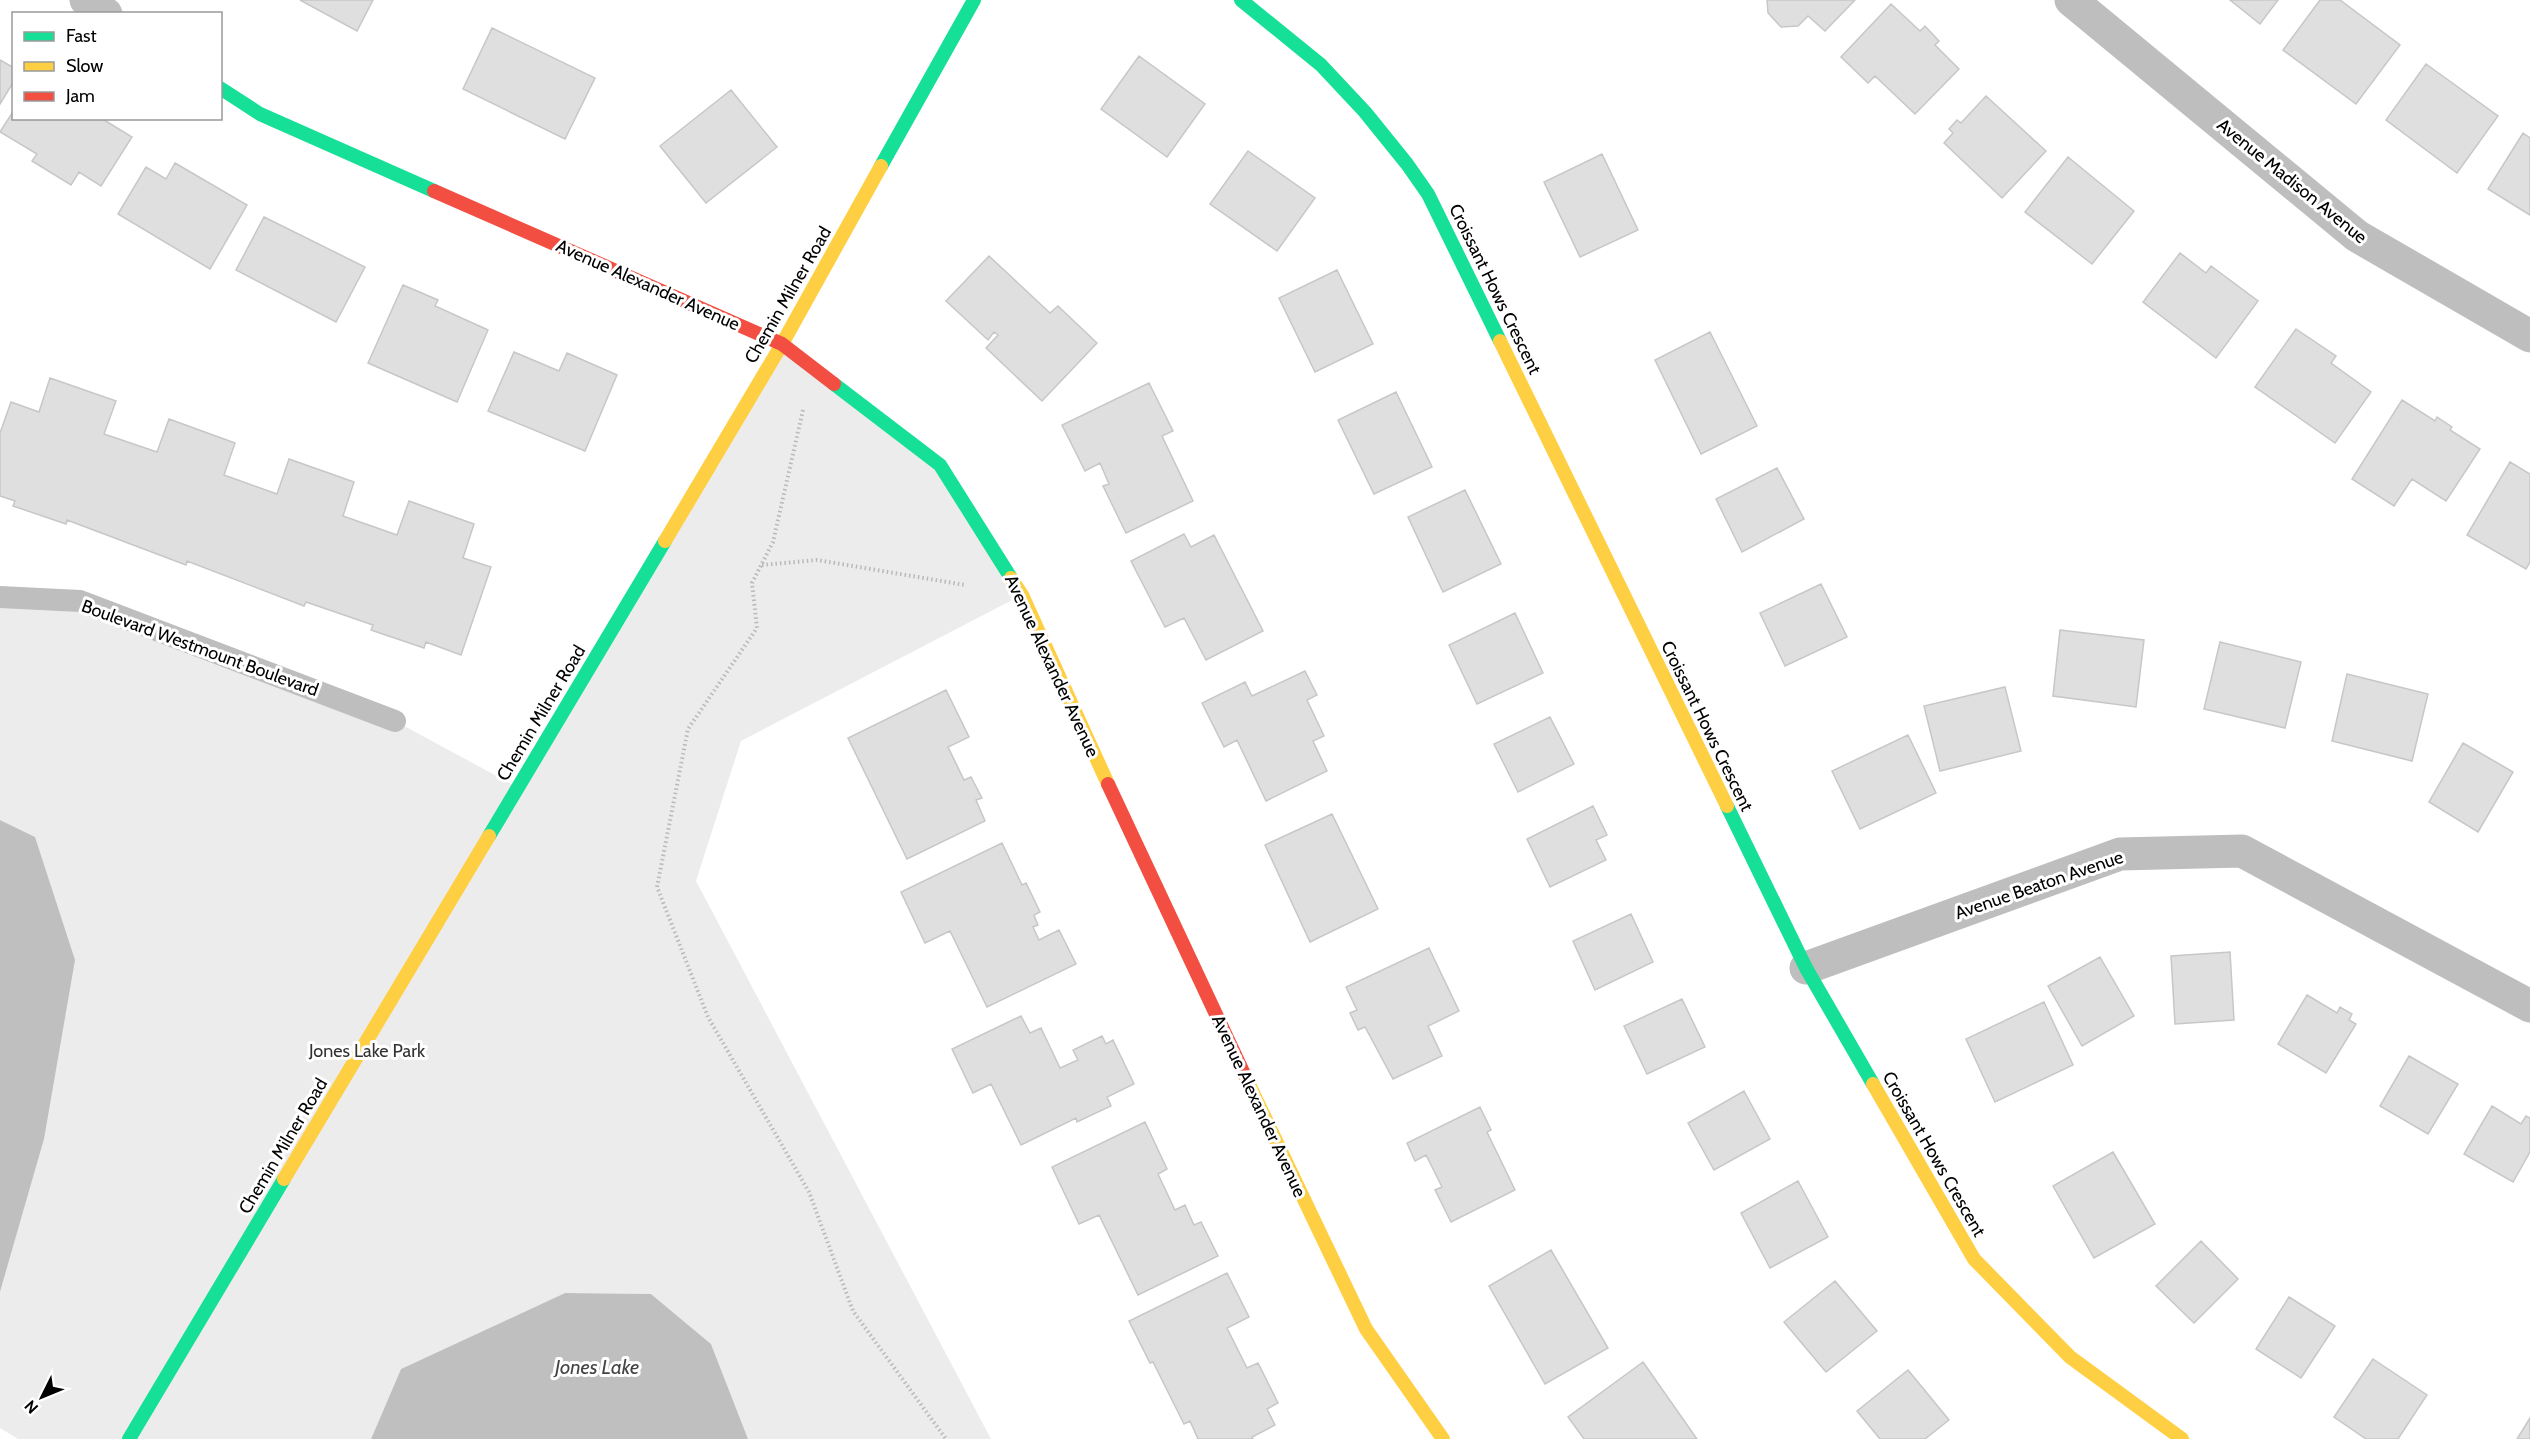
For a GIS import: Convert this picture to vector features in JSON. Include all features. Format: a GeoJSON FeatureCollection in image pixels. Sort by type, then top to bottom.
{"type":"FeatureCollection","features":[{"type":"Feature","properties":{"kind":"street"},"geometry":{"type":"LineString","coordinates":[[86,0],[103,12]]}},
{"type":"Feature","properties":{"kind":"street","name":"Chemin Milner Road"},"geometry":{"type":"LineString","coordinates":[[129,1439],[782,344],[974,0]]}},
{"type":"Feature","properties":{"kind":"street","name":"Croissant Hows Crescent"},"geometry":{"type":"LineString","coordinates":[[1241,0],[1283,30],[1339,80],[1388,135],[1428,194],[1806,968],[1974,1258],[2070,1357],[2182,1439]]}},
{"type":"Feature","properties":{"kind":"street","name":"Avenue Madison Avenue"},"geometry":{"type":"LineString","coordinates":[[2071,0],[2357,236],[2530,336]]}},
{"type":"Feature","properties":{"kind":"street","name":"Avenue Alexander Avenue"},"geometry":{"type":"LineString","coordinates":[[222,89],[260,114],[782,344],[940,465],[1022,594],[1143,861],[1366,1329],[1443,1439]]}},
{"type":"Feature","properties":{"kind":"street","name":"Avenue Beaton Avenue"},"geometry":{"type":"LineString","coordinates":[[1806,968],[2120,854],[2242,851],[2530,1006]]}},
{"type":"Feature","properties":{"kind":"lane","name":"Boulevard Westmount Boulevard"},"geometry":{"type":"LineString","coordinates":[[0,597],[80,601],[395,721]]}},
{"type":"Feature","properties":{"kind":"path"},"geometry":{"type":"LineString","coordinates":[[803,410],[773,542],[752,583],[757,628],[688,729],[657,887],[708,1017],[808,1192],[853,1311],[946,1439]]}},
{"type":"Feature","properties":{"kind":"path"},"geometry":{"type":"LineString","coordinates":[[761,565],[817,560],[1022,594]]}},
{"type":"Feature","properties":{"kind":"green space","name":"Jones Lake Park"},"geometry":{"type":"Polygon","coordinates":[[[782,344],[940,465],[1022,595],[741,741],[696,881],[991,1439],[748,1439],[711,1344],[651,1294],[565,1293],[401,1369],[371,1439],[18,1439],[0,1428],[0,1292],[44,1139],[35,837],[0,820],[0,597],[80,601],[395,721],[517,787],[782,344]]]}},
{"type":"Feature","properties":{"kind":"water"},"geometry":{"type":"Polygon","coordinates":[[[0,820],[35,837],[75,960],[44,1139],[0,1292],[0,820]]]}},
{"type":"Feature","properties":{"kind":"water","name":"Jones Lake"},"geometry":{"type":"Polygon","coordinates":[[[565,1293],[651,1294],[711,1344],[748,1439],[371,1439],[401,1369],[565,1293]]]}},
{"type":"Feature","properties":{"kind":"building"},"geometry":{"type":"Polygon","coordinates":[[[300,0],[373,0],[357,31],[300,0]]]}},
{"type":"Feature","properties":{"kind":"building"},"geometry":{"type":"Polygon","coordinates":[[[1767,0],[1855,0],[1825,31],[1808,16],[1798,26],[1781,27],[1768,13],[1767,0]]]}},
{"type":"Feature","properties":{"kind":"building"},"geometry":{"type":"Polygon","coordinates":[[[2230,0],[2278,0],[2260,24],[2230,0]]]}},
{"type":"Feature","properties":{"kind":"building"},"geometry":{"type":"Polygon","coordinates":[[[2320,0],[2340,0],[2400,45],[2356,104],[2283,50],[2320,0]]]}},
{"type":"Feature","properties":{"kind":"building"},"geometry":{"type":"Polygon","coordinates":[[[1891,4],[1920,31],[1925,26],[1939,41],[1935,45],[1959,69],[1915,114],[1875,76],[1868,83],[1841,57],[1891,4]]]}},
{"type":"Feature","properties":{"kind":"building"},"geometry":{"type":"Polygon","coordinates":[[[492,28],[595,78],[565,139],[463,89],[492,28]]]}},
{"type":"Feature","properties":{"kind":"building"},"geometry":{"type":"Polygon","coordinates":[[[1139,56],[1205,104],[1167,157],[1101,109],[1139,56]]]}},
{"type":"Feature","properties":{"kind":"building"},"geometry":{"type":"Polygon","coordinates":[[[0,60],[12,67],[12,84],[0,104],[0,60]]]}},
{"type":"Feature","properties":{"kind":"building"},"geometry":{"type":"Polygon","coordinates":[[[2426,64],[2498,116],[2457,173],[2386,120],[2426,64]]]}},
{"type":"Feature","properties":{"kind":"building"},"geometry":{"type":"Polygon","coordinates":[[[731,90],[777,147],[706,203],[660,146],[731,90]]]}},
{"type":"Feature","properties":{"kind":"building"},"geometry":{"type":"Polygon","coordinates":[[[1986,96],[2046,151],[2002,198],[1944,143],[1953,133],[1949,129],[1957,120],[1961,123],[1986,96]]]}},
{"type":"Feature","properties":{"kind":"building"},"geometry":{"type":"Polygon","coordinates":[[[12,113],[12,120],[104,120],[132,137],[101,186],[79,172],[71,185],[32,161],[37,154],[0,132],[12,113]]]}},
{"type":"Feature","properties":{"kind":"building"},"geometry":{"type":"Polygon","coordinates":[[[2523,133],[2530,138],[2530,215],[2488,189],[2523,133]]]}},
{"type":"Feature","properties":{"kind":"building"},"geometry":{"type":"Polygon","coordinates":[[[1248,151],[1315,198],[1277,251],[1210,204],[1248,151]]]}},
{"type":"Feature","properties":{"kind":"building"},"geometry":{"type":"Polygon","coordinates":[[[1602,154],[1638,230],[1580,257],[1544,182],[1602,154]]]}},
{"type":"Feature","properties":{"kind":"building"},"geometry":{"type":"Polygon","coordinates":[[[2068,157],[2134,211],[2092,264],[2025,212],[2068,157]]]}},
{"type":"Feature","properties":{"kind":"building"},"geometry":{"type":"Polygon","coordinates":[[[175,163],[247,205],[210,269],[118,214],[146,167],[166,179],[175,163]]]}},
{"type":"Feature","properties":{"kind":"building"},"geometry":{"type":"Polygon","coordinates":[[[264,217],[365,267],[336,322],[236,270],[264,217]]]}},
{"type":"Feature","properties":{"kind":"building"},"geometry":{"type":"Polygon","coordinates":[[[2180,253],[2206,273],[2211,266],[2258,301],[2216,358],[2143,302],[2180,253]]]}},
{"type":"Feature","properties":{"kind":"building"},"geometry":{"type":"Polygon","coordinates":[[[989,256],[1050,313],[1058,306],[1097,343],[1042,401],[986,348],[998,335],[994,332],[988,340],[946,301],[989,256]]]}},
{"type":"Feature","properties":{"kind":"building"},"geometry":{"type":"Polygon","coordinates":[[[1337,270],[1373,344],[1315,372],[1279,298],[1337,270]]]}},
{"type":"Feature","properties":{"kind":"building"},"geometry":{"type":"Polygon","coordinates":[[[403,285],[438,300],[435,306],[488,330],[457,402],[368,363],[403,285]]]}},
{"type":"Feature","properties":{"kind":"building"},"geometry":{"type":"Polygon","coordinates":[[[2296,329],[2336,356],[2331,363],[2371,392],[2335,443],[2255,387],[2296,329]]]}},
{"type":"Feature","properties":{"kind":"building"},"geometry":{"type":"Polygon","coordinates":[[[1710,332],[1757,426],[1701,454],[1655,360],[1710,332]]]}},
{"type":"Feature","properties":{"kind":"building"},"geometry":{"type":"Polygon","coordinates":[[[514,352],[559,371],[567,353],[617,375],[585,451],[488,411],[514,352]]]}},
{"type":"Feature","properties":{"kind":"building"},"geometry":{"type":"Polygon","coordinates":[[[50,378],[116,401],[104,434],[157,452],[169,419],[235,443],[224,475],[277,494],[289,459],[354,482],[343,516],[397,535],[409,501],[474,524],[463,558],[491,567],[461,655],[426,642],[424,648],[371,630],[373,625],[306,602],[304,606],[187,561],[186,565],[67,520],[66,524],[13,506],[15,501],[0,496],[0,433],[11,402],[39,412],[50,378]]]}},
{"type":"Feature","properties":{"kind":"building"},"geometry":{"type":"Polygon","coordinates":[[[1149,383],[1173,431],[1162,436],[1193,501],[1126,533],[1103,486],[1109,484],[1100,463],[1085,471],[1062,425],[1149,383]]]}},
{"type":"Feature","properties":{"kind":"building"},"geometry":{"type":"Polygon","coordinates":[[[1396,392],[1432,467],[1374,494],[1338,420],[1396,392]]]}},
{"type":"Feature","properties":{"kind":"building"},"geometry":{"type":"Polygon","coordinates":[[[2402,400],[2435,421],[2437,417],[2452,427],[2450,430],[2480,449],[2446,501],[2412,479],[2394,506],[2352,479],[2402,400]]]}},
{"type":"Feature","properties":{"kind":"building"},"geometry":{"type":"Polygon","coordinates":[[[2510,462],[2530,474],[2530,562],[2526,569],[2467,535],[2510,462]]]}},
{"type":"Feature","properties":{"kind":"building"},"geometry":{"type":"Polygon","coordinates":[[[1777,468],[1804,519],[1742,552],[1716,499],[1777,468]]]}},
{"type":"Feature","properties":{"kind":"building"},"geometry":{"type":"Polygon","coordinates":[[[1465,490],[1501,564],[1443,592],[1408,517],[1465,490]]]}},
{"type":"Feature","properties":{"kind":"building"},"geometry":{"type":"Polygon","coordinates":[[[1184,534],[1191,547],[1214,535],[1263,631],[1206,660],[1184,618],[1165,627],[1131,561],[1184,534]]]}},
{"type":"Feature","properties":{"kind":"building"},"geometry":{"type":"Polygon","coordinates":[[[1821,584],[1847,637],[1785,666],[1760,613],[1821,584]]]}},
{"type":"Feature","properties":{"kind":"building"},"geometry":{"type":"Polygon","coordinates":[[[1515,613],[1543,673],[1477,704],[1449,645],[1515,613]]]}},
{"type":"Feature","properties":{"kind":"building"},"geometry":{"type":"Polygon","coordinates":[[[2060,630],[2144,640],[2136,707],[2053,696],[2060,630]]]}},
{"type":"Feature","properties":{"kind":"building"},"geometry":{"type":"Polygon","coordinates":[[[2220,642],[2301,662],[2285,728],[2204,709],[2220,642]]]}},
{"type":"Feature","properties":{"kind":"building"},"geometry":{"type":"Polygon","coordinates":[[[1305,671],[1317,695],[1307,700],[1324,736],[1313,741],[1327,771],[1266,801],[1237,740],[1224,747],[1202,703],[1245,682],[1252,696],[1305,671]]]}},
{"type":"Feature","properties":{"kind":"building"},"geometry":{"type":"Polygon","coordinates":[[[2347,674],[2428,694],[2412,761],[2332,741],[2347,674]]]}},
{"type":"Feature","properties":{"kind":"building"},"geometry":{"type":"Polygon","coordinates":[[[2005,687],[2021,751],[1940,771],[1924,706],[2005,687]]]}},
{"type":"Feature","properties":{"kind":"building"},"geometry":{"type":"Polygon","coordinates":[[[946,690],[969,737],[948,747],[964,780],[971,777],[982,798],[976,800],[985,821],[907,859],[848,738],[946,690]]]}},
{"type":"Feature","properties":{"kind":"building"},"geometry":{"type":"Polygon","coordinates":[[[1550,717],[1574,764],[1518,792],[1494,744],[1550,717]]]}},
{"type":"Feature","properties":{"kind":"building"},"geometry":{"type":"Polygon","coordinates":[[[1908,735],[1936,793],[1860,829],[1832,771],[1908,735]]]}},
{"type":"Feature","properties":{"kind":"building"},"geometry":{"type":"Polygon","coordinates":[[[2463,743],[2513,772],[2478,832],[2429,802],[2463,743]]]}},
{"type":"Feature","properties":{"kind":"building"},"geometry":{"type":"Polygon","coordinates":[[[1593,806],[1607,835],[1596,840],[1606,860],[1550,887],[1527,839],[1593,806]]]}},
{"type":"Feature","properties":{"kind":"building"},"geometry":{"type":"Polygon","coordinates":[[[1332,814],[1378,909],[1310,942],[1265,845],[1332,814]]]}},
{"type":"Feature","properties":{"kind":"building"},"geometry":{"type":"Polygon","coordinates":[[[1002,843],[1022,885],[1026,883],[1040,912],[1034,915],[1038,925],[1033,927],[1039,940],[1059,930],[1076,964],[987,1007],[950,931],[925,943],[901,892],[1002,843]]]}},
{"type":"Feature","properties":{"kind":"building"},"geometry":{"type":"Polygon","coordinates":[[[1631,914],[1653,962],[1595,990],[1573,941],[1631,914]]]}},
{"type":"Feature","properties":{"kind":"building"},"geometry":{"type":"Polygon","coordinates":[[[1429,948],[1459,1011],[1428,1026],[1442,1056],[1393,1079],[1365,1027],[1358,1030],[1350,1013],[1357,1010],[1346,987],[1429,948]]]}},
{"type":"Feature","properties":{"kind":"building"},"geometry":{"type":"Polygon","coordinates":[[[2230,952],[2234,1020],[2175,1024],[2171,956],[2230,952]]]}},
{"type":"Feature","properties":{"kind":"building"},"geometry":{"type":"Polygon","coordinates":[[[2100,957],[2134,1016],[2082,1046],[2048,986],[2100,957]]]}},
{"type":"Feature","properties":{"kind":"building"},"geometry":{"type":"Polygon","coordinates":[[[2307,995],[2337,1013],[2340,1007],[2352,1014],[2349,1020],[2356,1024],[2326,1073],[2278,1044],[2307,995]]]}},
{"type":"Feature","properties":{"kind":"building"},"geometry":{"type":"Polygon","coordinates":[[[1682,999],[1705,1047],[1647,1074],[1624,1026],[1682,999]]]}},
{"type":"Feature","properties":{"kind":"building"},"geometry":{"type":"Polygon","coordinates":[[[2044,1002],[2073,1065],[1995,1102],[1966,1039],[2044,1002]]]}},
{"type":"Feature","properties":{"kind":"building"},"geometry":{"type":"Polygon","coordinates":[[[1021,1016],[1030,1033],[1041,1028],[1060,1068],[1078,1060],[1073,1050],[1102,1036],[1106,1044],[1113,1040],[1134,1084],[1107,1097],[1111,1106],[1077,1122],[1076,1118],[1021,1145],[991,1084],[973,1093],[952,1049],[1021,1016]]]}},
{"type":"Feature","properties":{"kind":"building"},"geometry":{"type":"Polygon","coordinates":[[[2409,1056],[2458,1084],[2428,1134],[2380,1106],[2409,1056]]]}},
{"type":"Feature","properties":{"kind":"building"},"geometry":{"type":"Polygon","coordinates":[[[1744,1091],[1770,1139],[1714,1170],[1688,1123],[1744,1091]]]}},
{"type":"Feature","properties":{"kind":"building"},"geometry":{"type":"Polygon","coordinates":[[[2492,1106],[2521,1124],[2526,1116],[2530,1118],[2530,1152],[2513,1182],[2464,1154],[2492,1106]]]}},
{"type":"Feature","properties":{"kind":"building"},"geometry":{"type":"Polygon","coordinates":[[[1480,1107],[1491,1130],[1487,1132],[1515,1190],[1451,1222],[1435,1190],[1442,1187],[1426,1155],[1415,1161],[1407,1143],[1480,1107]]]}},
{"type":"Feature","properties":{"kind":"building"},"geometry":{"type":"Polygon","coordinates":[[[1145,1122],[1167,1169],[1158,1174],[1175,1210],[1185,1205],[1194,1225],[1201,1222],[1218,1256],[1138,1295],[1099,1215],[1079,1224],[1052,1167],[1145,1122]]]}},
{"type":"Feature","properties":{"kind":"building"},"geometry":{"type":"Polygon","coordinates":[[[2113,1152],[2155,1224],[2094,1258],[2053,1186],[2113,1152]]]}},
{"type":"Feature","properties":{"kind":"building"},"geometry":{"type":"Polygon","coordinates":[[[1798,1181],[1828,1237],[1770,1268],[1741,1213],[1798,1181]]]}},
{"type":"Feature","properties":{"kind":"building"},"geometry":{"type":"Polygon","coordinates":[[[2201,1241],[2238,1279],[2194,1323],[2156,1286],[2201,1241]]]}},
{"type":"Feature","properties":{"kind":"building"},"geometry":{"type":"Polygon","coordinates":[[[1551,1250],[1608,1348],[1545,1384],[1489,1286],[1551,1250]]]}},
{"type":"Feature","properties":{"kind":"building"},"geometry":{"type":"Polygon","coordinates":[[[1227,1273],[1249,1317],[1227,1328],[1247,1368],[1258,1363],[1278,1403],[1267,1409],[1275,1425],[1252,1437],[1253,1439],[1198,1439],[1190,1421],[1184,1424],[1153,1362],[1150,1363],[1129,1321],[1227,1273]]]}},
{"type":"Feature","properties":{"kind":"building"},"geometry":{"type":"Polygon","coordinates":[[[1835,1281],[1877,1331],[1826,1372],[1784,1322],[1835,1281]]]}},
{"type":"Feature","properties":{"kind":"building"},"geometry":{"type":"Polygon","coordinates":[[[2289,1297],[2335,1326],[2301,1378],[2256,1349],[2289,1297]]]}},
{"type":"Feature","properties":{"kind":"building"},"geometry":{"type":"Polygon","coordinates":[[[2373,1359],[2427,1395],[2398,1439],[2366,1439],[2334,1417],[2373,1359]]]}},
{"type":"Feature","properties":{"kind":"building"},"geometry":{"type":"Polygon","coordinates":[[[1643,1362],[1697,1439],[1584,1439],[1568,1417],[1643,1362]]]}},
{"type":"Feature","properties":{"kind":"building"},"geometry":{"type":"Polygon","coordinates":[[[1908,1370],[1949,1420],[1925,1439],[1880,1439],[1857,1411],[1908,1370]]]}},
{"type":"Feature","properties":{"kind":"building"},"geometry":{"type":"Polygon","coordinates":[[[2530,1418],[2530,1439],[2517,1439],[2530,1418]]]}},
{"type":"Feature","properties":{"kind":"traffic: fast"},"geometry":{"type":"LineString","coordinates":[[881,166],[974,0]]}},
{"type":"Feature","properties":{"kind":"traffic: fast"},"geometry":{"type":"LineString","coordinates":[[1241,0],[1321,65],[1365,112],[1407,164],[1428,194],[1500,341]]}},
{"type":"Feature","properties":{"kind":"traffic: fast"},"geometry":{"type":"LineString","coordinates":[[222,89],[260,114],[434,191]]}},
{"type":"Feature","properties":{"kind":"traffic: fast"},"geometry":{"type":"LineString","coordinates":[[834,384],[940,465],[1011,578]]}},
{"type":"Feature","properties":{"kind":"traffic: fast"},"geometry":{"type":"LineString","coordinates":[[489,836],[665,541]]}},
{"type":"Feature","properties":{"kind":"traffic: fast"},"geometry":{"type":"LineString","coordinates":[[1727,806],[1806,968],[1873,1084]]}},
{"type":"Feature","properties":{"kind":"traffic: fast"},"geometry":{"type":"LineString","coordinates":[[129,1439],[284,1179]]}},
{"type":"Feature","properties":{"kind":"traffic: slow"},"geometry":{"type":"LineString","coordinates":[[665,541],[782,344],[881,166]]}},
{"type":"Feature","properties":{"kind":"traffic: slow"},"geometry":{"type":"LineString","coordinates":[[1500,341],[1727,806]]}},
{"type":"Feature","properties":{"kind":"traffic: slow"},"geometry":{"type":"LineString","coordinates":[[1011,578],[1022,595],[1108,784]]}},
{"type":"Feature","properties":{"kind":"traffic: slow"},"geometry":{"type":"LineString","coordinates":[[284,1179],[489,836]]}},
{"type":"Feature","properties":{"kind":"traffic: slow"},"geometry":{"type":"LineString","coordinates":[[1244,1074],[1366,1329],[1443,1439]]}},
{"type":"Feature","properties":{"kind":"traffic: slow"},"geometry":{"type":"LineString","coordinates":[[1873,1084],[1974,1259],[2070,1357],[2182,1439]]}},
{"type":"Feature","properties":{"kind":"traffic: jam"},"geometry":{"type":"LineString","coordinates":[[434,191],[782,344],[834,384]]}},
{"type":"Feature","properties":{"kind":"traffic: jam"},"geometry":{"type":"LineString","coordinates":[[1108,784],[1244,1074]]}}]}
